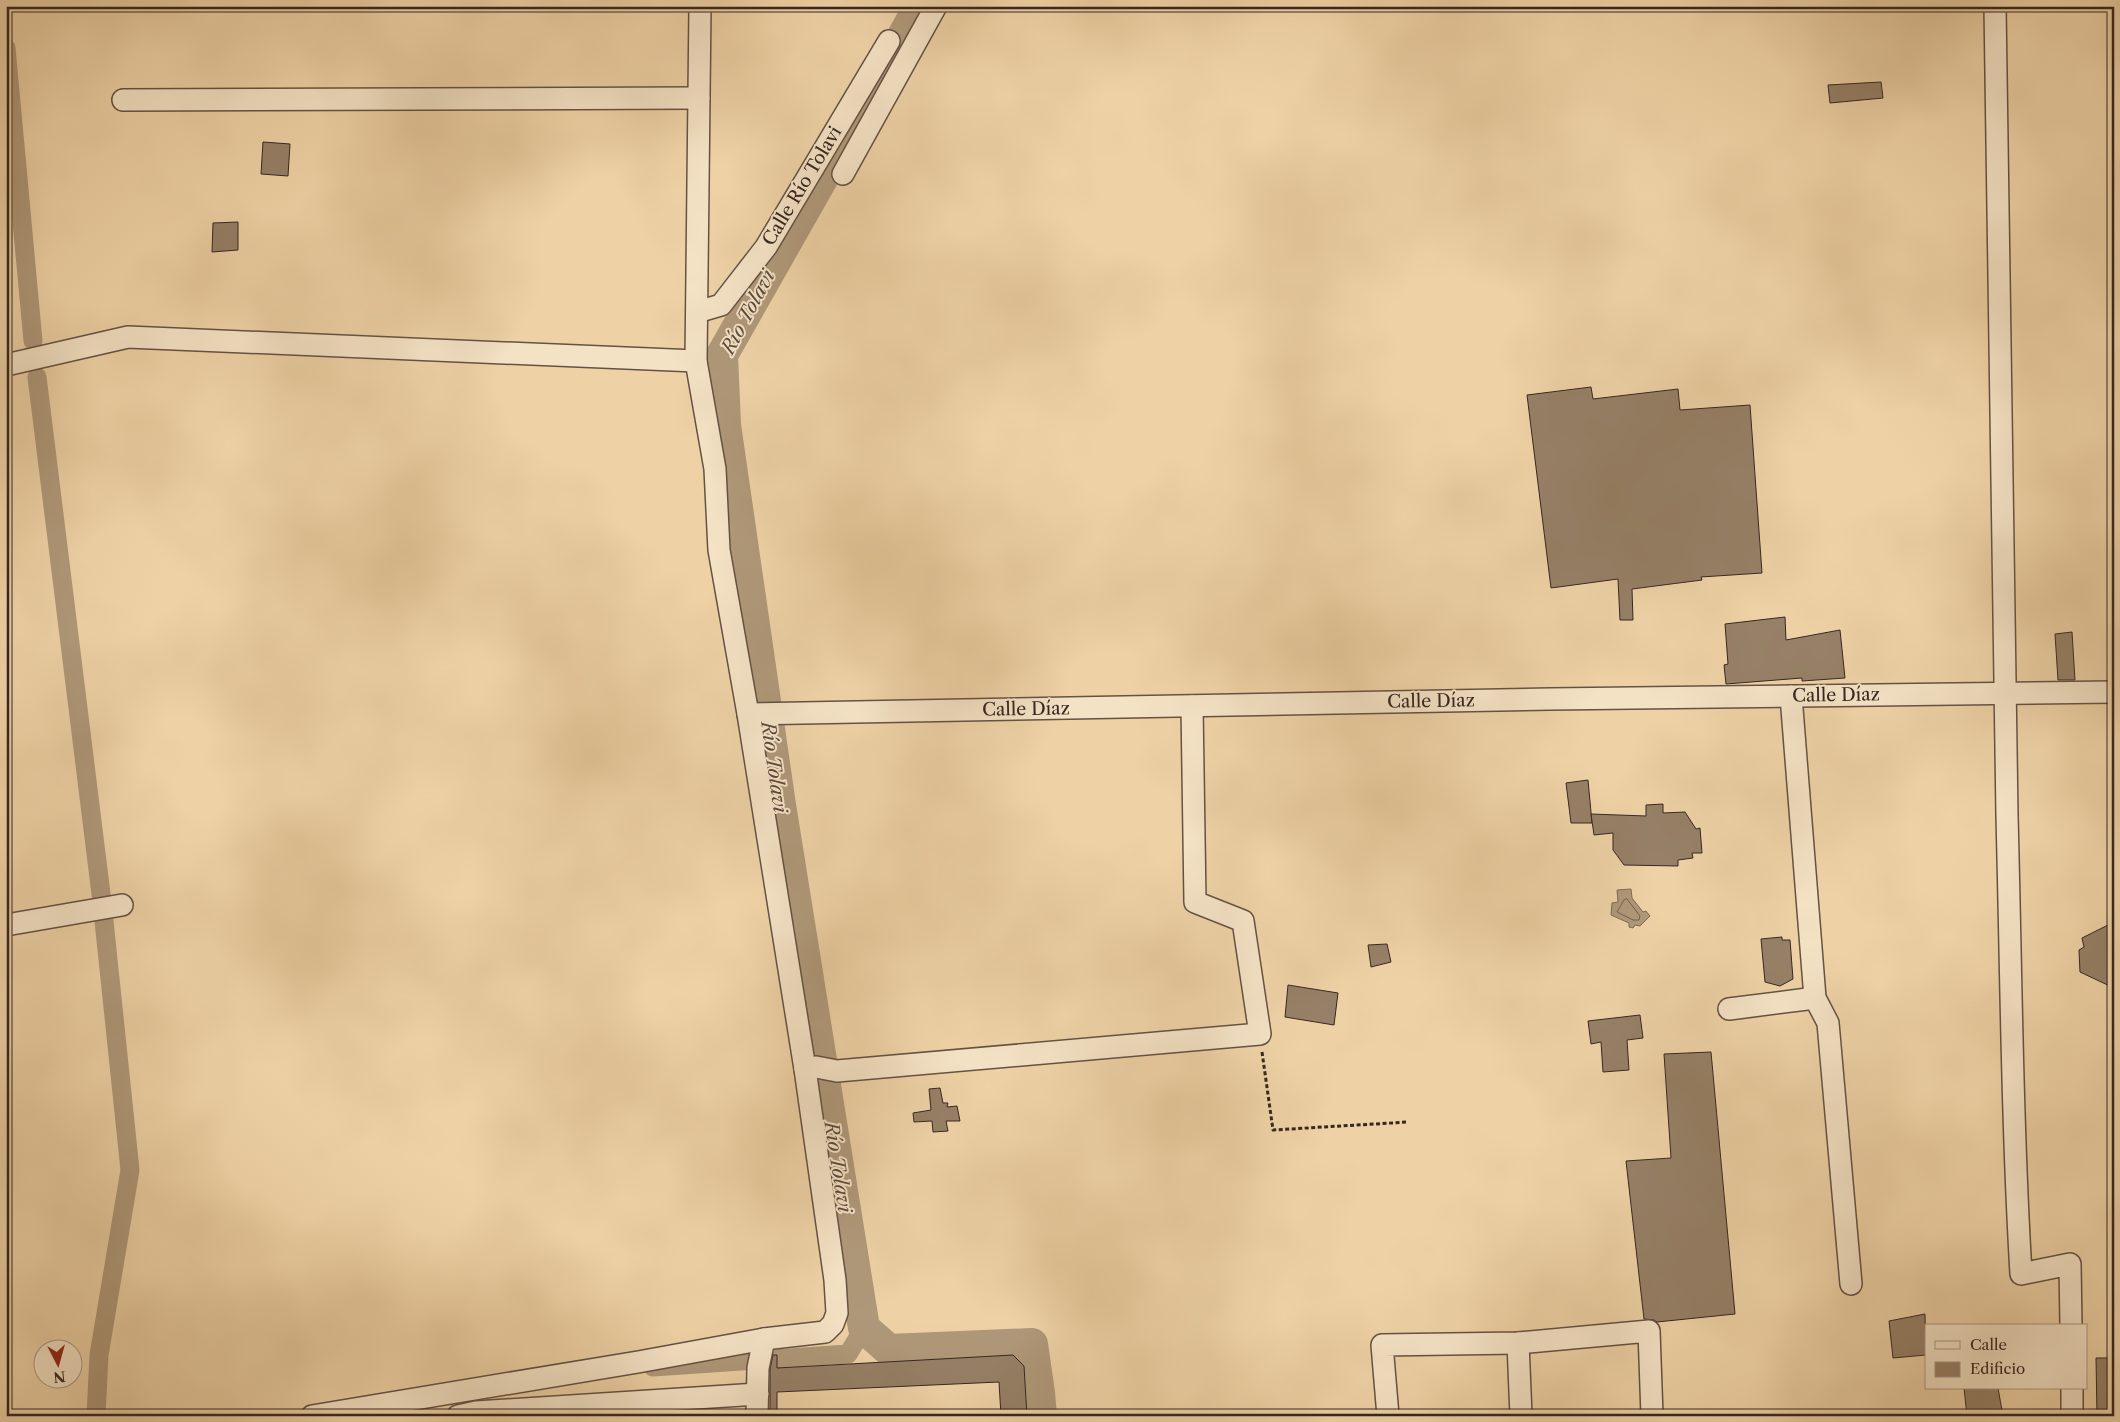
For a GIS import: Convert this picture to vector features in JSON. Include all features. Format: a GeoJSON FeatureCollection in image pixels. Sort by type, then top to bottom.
{"type":"FeatureCollection","features":[{"type":"Feature","properties":{"kind":"street"},"geometry":{"type":"LineString","coordinates":[[312,1416],[638,1362],[761,1352],[825,1332],[833,1324],[837,1312],[811,1068],[764,714],[719,550],[715,469],[696,361],[700,6]]}},
{"type":"Feature","properties":{"kind":"street","name":"Calle Río Tolavi"},"geometry":{"type":"LineString","coordinates":[[843,174],[936,6]]}},
{"type":"Feature","properties":{"kind":"street"},"geometry":{"type":"LineString","coordinates":[[1995,6],[1997,326],[2015,1176],[2021,1274],[2070,1264],[2071,1324]]}},
{"type":"Feature","properties":{"kind":"street","name":"Calle Río Tolavi"},"geometry":{"type":"LineString","coordinates":[[696,312],[721,305],[766,247],[889,41]]}},
{"type":"Feature","properties":{"kind":"street"},"geometry":{"type":"LineString","coordinates":[[123,100],[699,98]]}},
{"type":"Feature","properties":{"kind":"street"},"geometry":{"type":"LineString","coordinates":[[6,365],[128,337],[696,361]]}},
{"type":"Feature","properties":{"kind":"street","name":"Calle Díaz"},"geometry":{"type":"LineString","coordinates":[[764,714],[2114,692]]}},
{"type":"Feature","properties":{"kind":"street"},"geometry":{"type":"LineString","coordinates":[[1790,696],[1815,998],[1828,1023],[1851,1284]]}},
{"type":"Feature","properties":{"kind":"street"},"geometry":{"type":"LineString","coordinates":[[811,1068],[837,1071],[1260,1034],[1243,921],[1195,902],[1192,706]]}},
{"type":"Feature","properties":{"kind":"street"},"geometry":{"type":"LineString","coordinates":[[6,925],[122,905]]}},
{"type":"Feature","properties":{"kind":"street"},"geometry":{"type":"LineString","coordinates":[[1729,1009],[1815,998]]}},
{"type":"Feature","properties":{"kind":"street"},"geometry":{"type":"LineString","coordinates":[[1388,1416],[1382,1345],[1518,1343],[1649,1331],[1652,1416]]}},
{"type":"Feature","properties":{"kind":"street"},"geometry":{"type":"LineString","coordinates":[[1518,1343],[1520,1416]]}},
{"type":"Feature","properties":{"kind":"street"},"geometry":{"type":"LineString","coordinates":[[757,1416],[761,1352]]}},
{"type":"Feature","properties":{"kind":"street"},"geometry":{"type":"LineString","coordinates":[[2072,1390],[2072,1416]]}},
{"type":"Feature","properties":{"kind":"street"},"geometry":{"type":"LineString","coordinates":[[458,1416],[476,1412],[758,1394]]}},
{"type":"Feature","properties":{"kind":"path"},"geometry":{"type":"LineString","coordinates":[[1260,1034],[1273,1130],[1408,1122]]}},
{"type":"Feature","properties":{"kind":"water"},"geometry":{"type":"Polygon","coordinates":[[[1631,889],[1632,898],[1643,912],[1646,911],[1650,916],[1640,926],[1635,925],[1633,928],[1629,927],[1629,923],[1611,915],[1612,903],[1618,902],[1617,890],[1631,889]]]}},
{"type":"Feature","properties":{"kind":"building"},"geometry":{"type":"Polygon","coordinates":[[[1881,82],[1883,98],[1830,103],[1828,85],[1881,82]]]}},
{"type":"Feature","properties":{"kind":"building"},"geometry":{"type":"Polygon","coordinates":[[[263,142],[290,144],[288,176],[261,174],[263,142]]]}},
{"type":"Feature","properties":{"kind":"building"},"geometry":{"type":"Polygon","coordinates":[[[238,222],[238,250],[212,252],[213,223],[238,222]]]}},
{"type":"Feature","properties":{"kind":"building"},"geometry":{"type":"Polygon","coordinates":[[[1591,387],[1593,399],[1678,389],[1680,410],[1750,405],[1762,573],[1701,577],[1702,580],[1632,589],[1633,620],[1620,620],[1618,579],[1551,588],[1527,395],[1591,387]]]}},
{"type":"Feature","properties":{"kind":"building"},"geometry":{"type":"Polygon","coordinates":[[[1785,617],[1786,640],[1840,630],[1845,678],[1802,681],[1802,678],[1726,684],[1724,665],[1728,664],[1725,624],[1785,617]]]}},
{"type":"Feature","properties":{"kind":"building"},"geometry":{"type":"Polygon","coordinates":[[[2072,632],[2075,680],[2058,680],[2055,634],[2072,632]]]}},
{"type":"Feature","properties":{"kind":"building"},"geometry":{"type":"Polygon","coordinates":[[[1588,780],[1592,823],[1571,823],[1566,783],[1588,780]]]}},
{"type":"Feature","properties":{"kind":"building"},"geometry":{"type":"Polygon","coordinates":[[[1663,804],[1663,813],[1685,812],[1696,829],[1700,828],[1702,853],[1692,853],[1693,858],[1678,860],[1678,866],[1624,865],[1613,850],[1613,833],[1594,835],[1591,814],[1646,816],[1646,805],[1663,804]]]}},
{"type":"Feature","properties":{"kind":"building"},"geometry":{"type":"Polygon","coordinates":[[[2114,922],[2114,988],[2080,972],[2079,950],[2084,947],[2082,938],[2114,922]]]}},
{"type":"Feature","properties":{"kind":"building"},"geometry":{"type":"Polygon","coordinates":[[[1782,937],[1782,940],[1790,940],[1793,979],[1780,986],[1765,982],[1761,939],[1782,937]]]}},
{"type":"Feature","properties":{"kind":"building"},"geometry":{"type":"Polygon","coordinates":[[[1387,944],[1391,962],[1371,967],[1368,945],[1387,944]]]}},
{"type":"Feature","properties":{"kind":"building"},"geometry":{"type":"Polygon","coordinates":[[[1288,985],[1338,993],[1334,1025],[1285,1017],[1288,985]]]}},
{"type":"Feature","properties":{"kind":"building"},"geometry":{"type":"Polygon","coordinates":[[[1640,1015],[1643,1038],[1627,1040],[1629,1070],[1603,1072],[1601,1042],[1591,1044],[1588,1021],[1640,1015]]]}},
{"type":"Feature","properties":{"kind":"building"},"geometry":{"type":"Polygon","coordinates":[[[1711,1052],[1735,1314],[1657,1322],[1644,1319],[1626,1161],[1671,1158],[1664,1054],[1711,1052]]]}},
{"type":"Feature","properties":{"kind":"building"},"geometry":{"type":"Polygon","coordinates":[[[940,1088],[943,1103],[948,1103],[947,1107],[957,1106],[960,1121],[946,1121],[948,1131],[933,1132],[932,1121],[914,1122],[913,1113],[931,1110],[929,1089],[940,1088]]]}},
{"type":"Feature","properties":{"kind":"building"},"geometry":{"type":"Polygon","coordinates":[[[1925,1314],[1925,1355],[1893,1358],[1889,1321],[1925,1314]]]}},
{"type":"Feature","properties":{"kind":"building"},"geometry":{"type":"Polygon","coordinates":[[[773,1355],[777,1355],[777,1368],[1013,1355],[1024,1366],[1027,1416],[1001,1416],[999,1382],[777,1392],[777,1416],[770,1416],[770,1369],[773,1355]]]}},
{"type":"Feature","properties":{"kind":"building"},"geometry":{"type":"Polygon","coordinates":[[[2096,1358],[2114,1358],[2114,1416],[2097,1416],[2096,1358]]]}},
{"type":"Feature","properties":{"kind":"building"},"geometry":{"type":"Polygon","coordinates":[[[1964,1390],[1998,1390],[2003,1416],[1967,1416],[1964,1390]]]}},
{"type":"Feature","properties":{"kind":"waterway","name":"Río Tolavi"},"geometry":{"type":"LineString","coordinates":[[920,6],[722,355],[725,425],[780,805],[864,1328],[889,1350],[1032,1344],[1041,1416]]}},
{"type":"Feature","properties":{"kind":"waterway"},"geometry":{"type":"LineString","coordinates":[[6,48],[33,341]]}},
{"type":"Feature","properties":{"kind":"waterway"},"geometry":{"type":"LineString","coordinates":[[37,377],[102,902],[130,1170],[99,1355],[96,1416]]}},
{"type":"Feature","properties":{"kind":"waterway"},"geometry":{"type":"LineString","coordinates":[[653,1367],[848,1354],[864,1328]]}}]}
